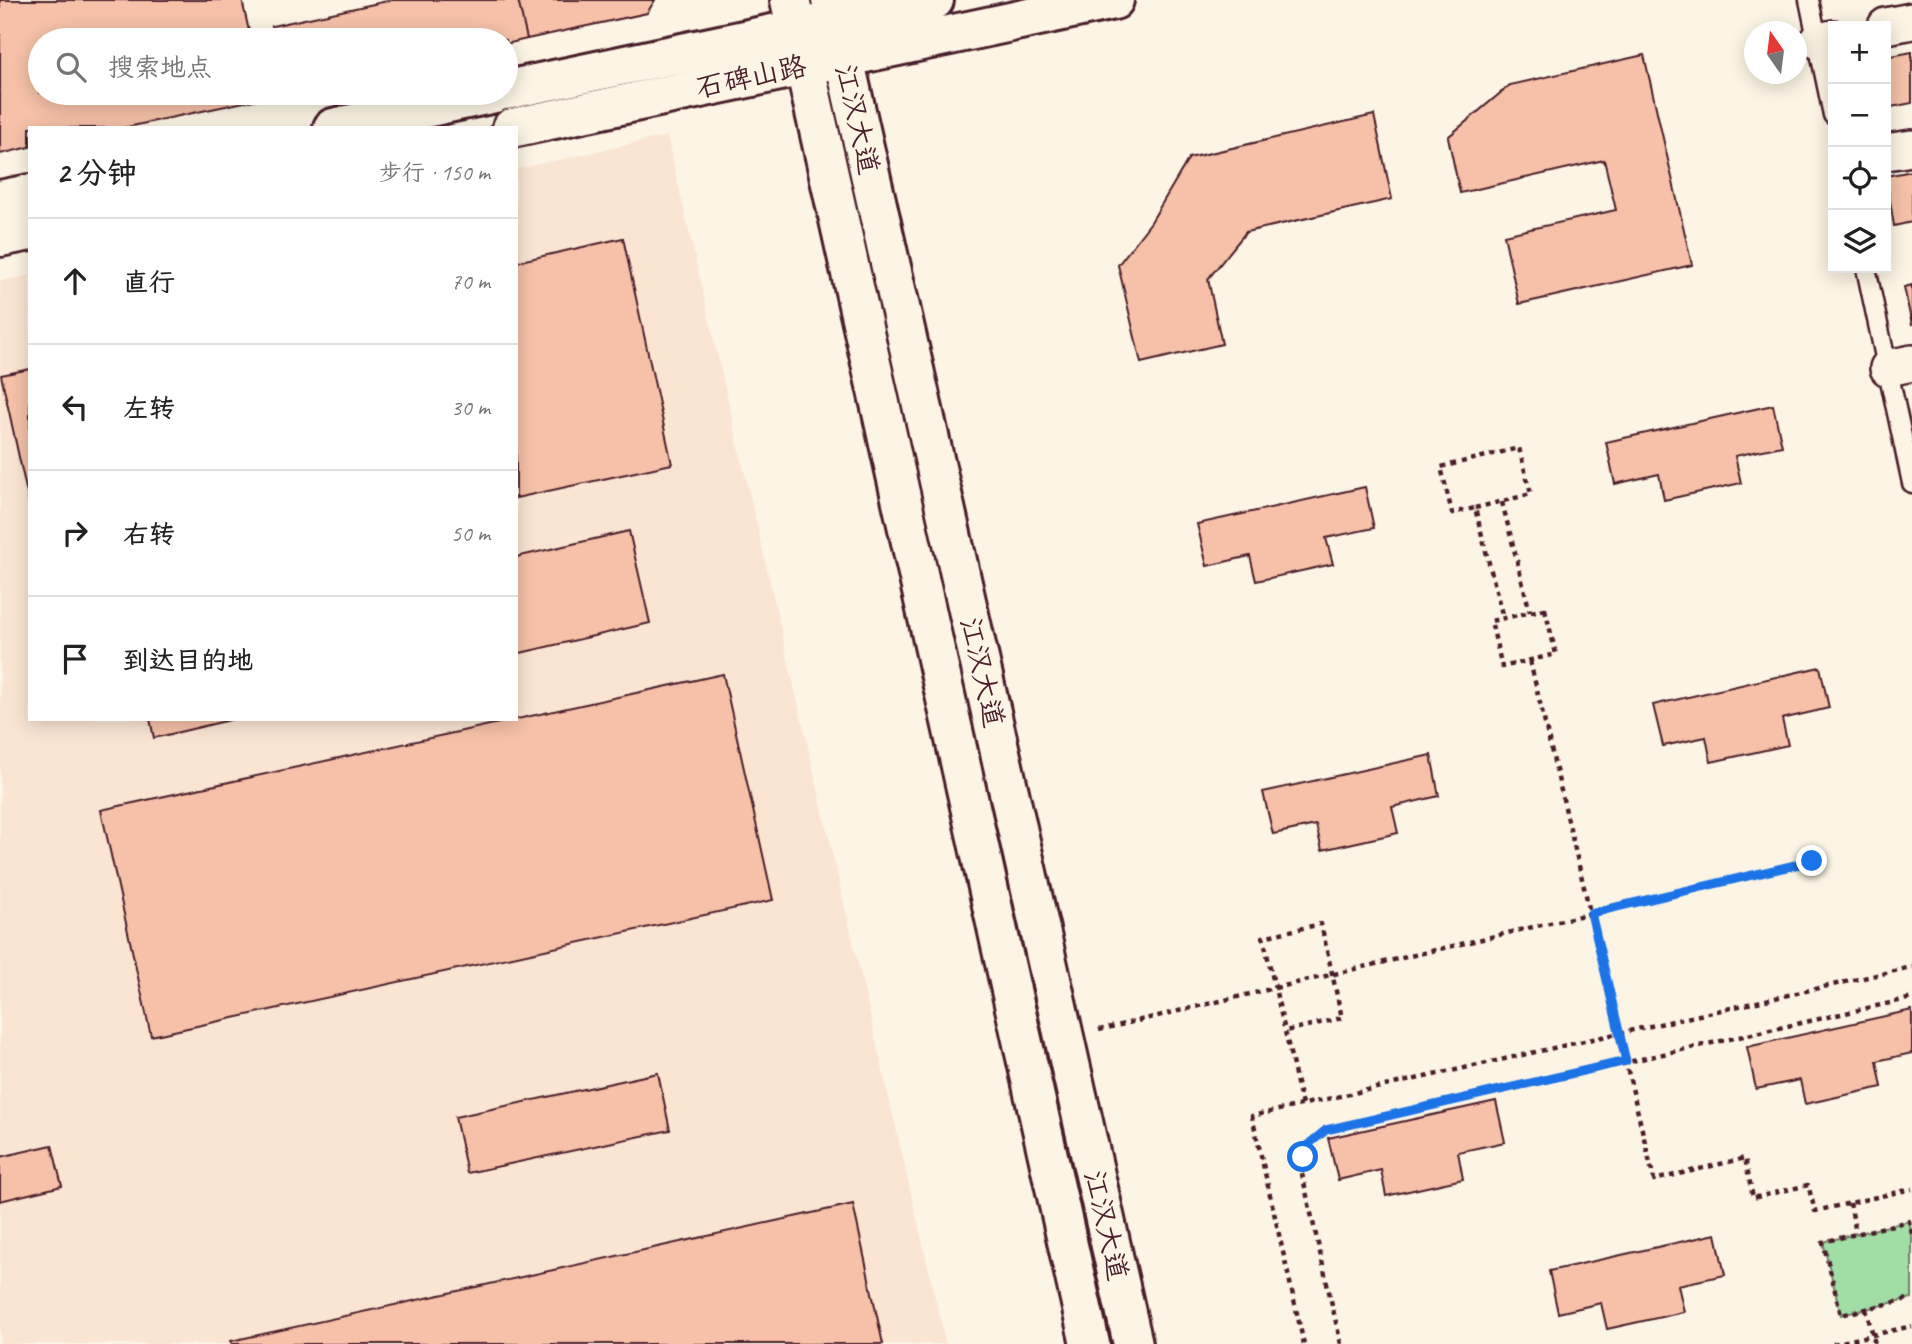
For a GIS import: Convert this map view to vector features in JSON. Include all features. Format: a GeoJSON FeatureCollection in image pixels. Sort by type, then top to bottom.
{"type":"FeatureCollection","features":[{"type":"Feature","properties":{"kind":"main road"},"geometry":{"type":"LineString","coordinates":[[518,87],[793,14],[934,0]]}},
{"type":"Feature","properties":{"kind":"main road","name":"石碑山路"},"geometry":{"type":"LineString","coordinates":[[518,127],[1114,0]]}},
{"type":"Feature","properties":{"kind":"main road","name":"江汉大道"},"geometry":{"type":"LineString","coordinates":[[834,10],[1133,1344]]}},
{"type":"Feature","properties":{"kind":"main road","name":"江汉大道"},"geometry":{"type":"LineString","coordinates":[[793,14],[1090,1344]]}},
{"type":"Feature","properties":{"kind":"main road"},"geometry":{"type":"LineString","coordinates":[[342,126],[439,105]]}},
{"type":"Feature","properties":{"kind":"main road"},"geometry":{"type":"LineString","coordinates":[[0,200],[28,194]]}},
{"type":"Feature","properties":{"kind":"main road"},"geometry":{"type":"LineString","coordinates":[[0,237],[28,231]]}},
{"type":"Feature","properties":{"kind":"street"},"geometry":{"type":"LineString","coordinates":[[1891,25],[1912,21]]}},
{"type":"Feature","properties":{"kind":"street"},"geometry":{"type":"LineString","coordinates":[[1891,151],[1912,148]]}},
{"type":"Feature","properties":{"kind":"lane"},"geometry":{"type":"LineString","coordinates":[[1809,0],[1826,39],[1830,84]]}},
{"type":"Feature","properties":{"kind":"lane"},"geometry":{"type":"LineString","coordinates":[[1868,273],[1900,366],[1912,483]]}},
{"type":"Feature","properties":{"kind":"path"},"geometry":{"type":"LineString","coordinates":[[1519,448],[1531,494],[1475,508],[1452,513],[1441,467],[1519,448]]}},
{"type":"Feature","properties":{"kind":"path"},"geometry":{"type":"LineString","coordinates":[[1502,502],[1530,612]]}},
{"type":"Feature","properties":{"kind":"path"},"geometry":{"type":"LineString","coordinates":[[1475,508],[1503,618]]}},
{"type":"Feature","properties":{"kind":"path"},"geometry":{"type":"LineString","coordinates":[[1545,609],[1556,654],[1502,667],[1491,621],[1530,612],[1545,609]]}},
{"type":"Feature","properties":{"kind":"path"},"geometry":{"type":"LineString","coordinates":[[1530,661],[1654,1180],[1745,1158],[1754,1198],[1808,1185],[1815,1212],[1912,1189]]}},
{"type":"Feature","properties":{"kind":"path"},"geometry":{"type":"LineString","coordinates":[[1096,1031],[1812,861]]}},
{"type":"Feature","properties":{"kind":"path"},"geometry":{"type":"LineString","coordinates":[[1285,1031],[1342,1018],[1321,924],[1263,937],[1302,1105]]}},
{"type":"Feature","properties":{"kind":"path"},"geometry":{"type":"LineString","coordinates":[[1304,1344],[1252,1116],[1912,967]]}},
{"type":"Feature","properties":{"kind":"path"},"geometry":{"type":"LineString","coordinates":[[1340,1344],[1302,1174],[1303,1157],[1310,1143],[1326,1130],[1912,998]]}},
{"type":"Feature","properties":{"kind":"path"},"geometry":{"type":"LineString","coordinates":[[1850,1203],[1856,1233]]}},
{"type":"Feature","properties":{"kind":"path"},"geometry":{"type":"LineString","coordinates":[[1912,1234],[1909,1221],[1823,1241],[1841,1315],[1912,1298]]}},
{"type":"Feature","properties":{"kind":"path"},"geometry":{"type":"LineString","coordinates":[[1866,1309],[1875,1344]]}},
{"type":"Feature","properties":{"kind":"path"},"geometry":{"type":"LineString","coordinates":[[1833,1344],[1912,1326]]}},
{"type":"Feature","properties":{"kind":"shaded area"},"geometry":{"type":"Polygon","coordinates":[[[667,136],[946,1344],[0,1344],[0,281],[28,275],[28,721],[518,721],[518,169],[667,136]]]}},
{"type":"Feature","properties":{"kind":"green space"},"geometry":{"type":"Polygon","coordinates":[[[1909,1221],[1912,1234],[1912,1298],[1841,1315],[1823,1242],[1909,1221]]]}},
{"type":"Feature","properties":{"kind":"building"},"geometry":{"type":"Polygon","coordinates":[[[0,0],[242,0],[248,28],[28,28],[28,105],[230,105],[132,126],[28,126],[28,147],[0,154],[0,0]]]}},
{"type":"Feature","properties":{"kind":"building"},"geometry":{"type":"Polygon","coordinates":[[[392,0],[518,0],[527,39],[518,41],[518,28],[272,26],[392,0]]]}},
{"type":"Feature","properties":{"kind":"building"},"geometry":{"type":"Polygon","coordinates":[[[518,0],[655,0],[647,13],[527,39],[518,0]]]}},
{"type":"Feature","properties":{"kind":"building"},"geometry":{"type":"Polygon","coordinates":[[[1912,52],[1912,103],[1891,107],[1891,56],[1912,52]]]}},
{"type":"Feature","properties":{"kind":"building"},"geometry":{"type":"Polygon","coordinates":[[[1644,55],[1692,265],[1519,304],[1504,235],[1616,210],[1604,160],[1460,193],[1448,137],[1510,85],[1644,55]]]}},
{"type":"Feature","properties":{"kind":"building"},"geometry":{"type":"Polygon","coordinates":[[[1374,115],[1392,199],[1246,232],[1208,279],[1222,344],[1141,363],[1118,265],[1151,222],[1189,158],[1374,115]]]}},
{"type":"Feature","properties":{"kind":"building"},"geometry":{"type":"Polygon","coordinates":[[[1912,171],[1912,222],[1894,226],[1891,175],[1912,171]]]}},
{"type":"Feature","properties":{"kind":"building"},"geometry":{"type":"Polygon","coordinates":[[[623,238],[672,464],[518,498],[518,262],[623,238]]]}},
{"type":"Feature","properties":{"kind":"building"},"geometry":{"type":"Polygon","coordinates":[[[1912,285],[1912,325],[1904,287],[1912,285]]]}},
{"type":"Feature","properties":{"kind":"building"},"geometry":{"type":"Polygon","coordinates":[[[28,369],[28,498],[1,375],[28,369]]]}},
{"type":"Feature","properties":{"kind":"building"},"geometry":{"type":"Polygon","coordinates":[[[1773,405],[1782,446],[1735,456],[1741,483],[1664,500],[1659,474],[1615,484],[1606,442],[1773,405]]]}},
{"type":"Feature","properties":{"kind":"building"},"geometry":{"type":"Polygon","coordinates":[[[1365,487],[1374,528],[1326,538],[1333,564],[1256,581],[1250,556],[1207,566],[1197,524],[1365,487]]]}},
{"type":"Feature","properties":{"kind":"building"},"geometry":{"type":"Polygon","coordinates":[[[629,531],[650,623],[518,654],[518,557],[629,531]]]}},
{"type":"Feature","properties":{"kind":"building"},"geometry":{"type":"Polygon","coordinates":[[[1820,667],[1829,708],[1782,719],[1788,745],[1711,762],[1706,737],[1663,746],[1653,705],[1820,667]]]}},
{"type":"Feature","properties":{"kind":"building"},"geometry":{"type":"Polygon","coordinates":[[[723,674],[773,900],[151,1036],[101,810],[518,721],[518,719],[723,674]]]}},
{"type":"Feature","properties":{"kind":"building"},"geometry":{"type":"Polygon","coordinates":[[[150,721],[226,721],[154,738],[150,721]]]}},
{"type":"Feature","properties":{"kind":"building"},"geometry":{"type":"Polygon","coordinates":[[[1431,755],[1439,796],[1392,807],[1398,833],[1322,850],[1316,825],[1273,834],[1263,792],[1431,755]]]}},
{"type":"Feature","properties":{"kind":"building"},"geometry":{"type":"Polygon","coordinates":[[[1912,1010],[1912,1053],[1877,1061],[1882,1087],[1805,1104],[1800,1080],[1756,1089],[1747,1047],[1912,1010]]]}},
{"type":"Feature","properties":{"kind":"building"},"geometry":{"type":"Polygon","coordinates":[[[658,1073],[670,1130],[467,1173],[455,1117],[658,1073]]]}},
{"type":"Feature","properties":{"kind":"building"},"geometry":{"type":"Polygon","coordinates":[[[1496,1101],[1505,1142],[1458,1152],[1463,1179],[1386,1196],[1381,1170],[1338,1180],[1328,1138],[1496,1101]]]}},
{"type":"Feature","properties":{"kind":"building"},"geometry":{"type":"Polygon","coordinates":[[[52,1145],[62,1186],[0,1201],[0,1157],[52,1145]]]}},
{"type":"Feature","properties":{"kind":"building"},"geometry":{"type":"Polygon","coordinates":[[[853,1204],[883,1344],[232,1344],[231,1341],[853,1204]]]}},
{"type":"Feature","properties":{"kind":"building"},"geometry":{"type":"Polygon","coordinates":[[[1716,1234],[1725,1275],[1678,1285],[1684,1312],[1607,1329],[1601,1303],[1558,1313],[1549,1271],[1716,1234]]]}},
{"type":"Feature","properties":{"kind":"route"},"geometry":{"type":"LineString","coordinates":[[1303,1157],[1310,1143],[1326,1130],[1626,1061],[1591,913],[1812,861]]}}]}
